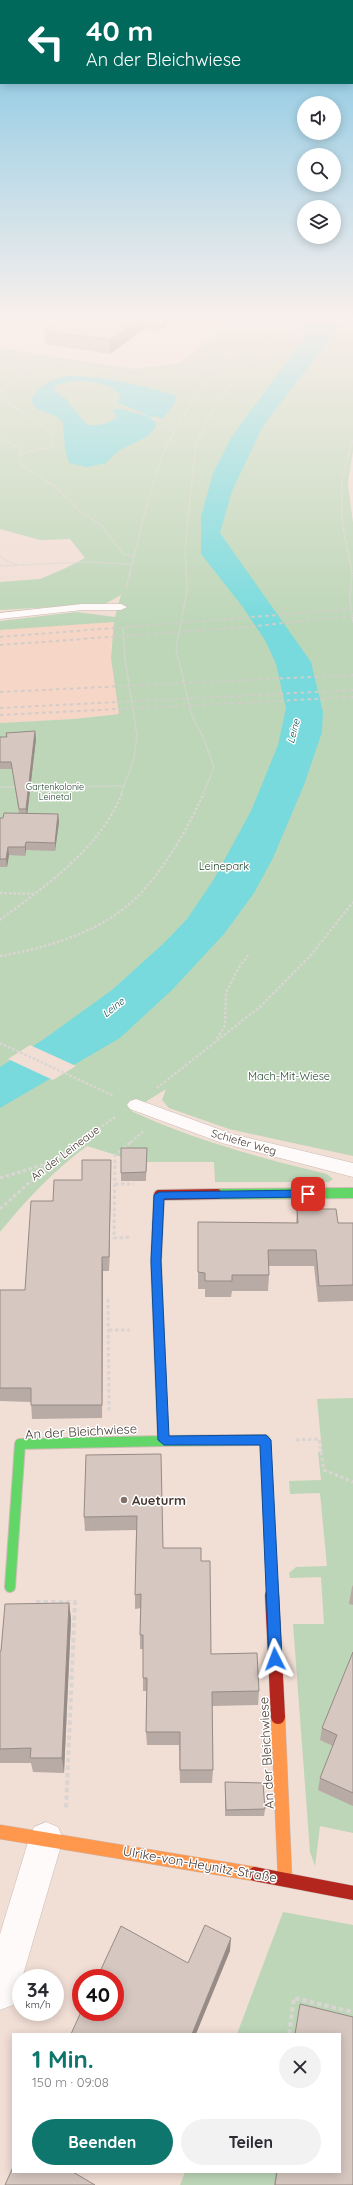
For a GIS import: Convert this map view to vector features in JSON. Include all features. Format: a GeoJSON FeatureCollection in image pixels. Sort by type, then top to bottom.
{"type":"FeatureCollection","features":[{"type":"Feature","properties":{"kind":"street"},"geometry":{"type":"LineString","coordinates":[[164,1440],[156,1261],[159,1195],[353,1194]]}},
{"type":"Feature","properties":{"kind":"street","name":"An der Bleichwiese"},"geometry":{"type":"LineString","coordinates":[[10,1587],[20,1444],[164,1440],[266,1440],[285,1879]]}},
{"type":"Feature","properties":{"kind":"street","name":"Ulrike-von-Heynitz-Straße"},"geometry":{"type":"LineString","coordinates":[[0,1832],[56,1840],[285,1879],[353,1893]]}},
{"type":"Feature","properties":{"kind":"street"},"geometry":{"type":"LineString","coordinates":[[0,1992],[56,1840]]}},
{"type":"Feature","properties":{"kind":"lane"},"geometry":{"type":"LineString","coordinates":[[0,616],[82,607],[122,607]]}},
{"type":"Feature","properties":{"kind":"lane","name":"Schiefer Weg"},"geometry":{"type":"LineString","coordinates":[[136,1105],[228,1138],[353,1170]]}},
{"type":"Feature","properties":{"kind":"path"},"geometry":{"type":"LineString","coordinates":[[20,455],[37,449],[51,448],[54,443],[52,433],[35,421]]}},
{"type":"Feature","properties":{"kind":"path"},"geometry":{"type":"LineString","coordinates":[[160,421],[164,423],[164,427],[176,429]]}},
{"type":"Feature","properties":{"kind":"path"},"geometry":{"type":"LineString","coordinates":[[0,920],[68,868],[107,822],[118,803],[134,759],[137,736],[125,658],[122,607],[134,556],[156,477],[166,449],[180,421]]}},
{"type":"Feature","properties":{"kind":"path"},"geometry":{"type":"LineString","coordinates":[[0,956],[26,953],[96,927],[136,898],[166,860],[200,804],[214,768],[204,739],[192,716],[176,649],[187,591],[185,548],[189,496],[196,444],[207,421]]}},
{"type":"Feature","properties":{"kind":"path"},"geometry":{"type":"LineString","coordinates":[[0,436],[21,449],[19,462],[23,466],[57,488],[80,511],[101,525],[124,554],[134,556]]}},
{"type":"Feature","properties":{"kind":"path"},"geometry":{"type":"LineString","coordinates":[[353,440],[342,477],[342,522],[352,572],[350,600],[353,623]]}},
{"type":"Feature","properties":{"kind":"path"},"geometry":{"type":"LineString","coordinates":[[0,557],[19,566]]}},
{"type":"Feature","properties":{"kind":"path"},"geometry":{"type":"LineString","coordinates":[[0,566],[86,562],[132,564]]}},
{"type":"Feature","properties":{"kind":"path"},"geometry":{"type":"LineString","coordinates":[[0,788],[124,786]]}},
{"type":"Feature","properties":{"kind":"path"},"geometry":{"type":"LineString","coordinates":[[0,893],[34,894]]}},
{"type":"Feature","properties":{"kind":"path","name":"An der Leineaue"},"geometry":{"type":"LineString","coordinates":[[0,1209],[23,1185],[51,1162],[122,1112],[136,1105],[261,1006],[311,955],[353,902]]}},
{"type":"Feature","properties":{"kind":"path"},"geometry":{"type":"LineString","coordinates":[[216,1042],[225,1025],[226,993],[238,969],[248,955]]}},
{"type":"Feature","properties":{"kind":"path"},"geometry":{"type":"LineString","coordinates":[[0,1043],[120,1098]]}},
{"type":"Feature","properties":{"kind":"path"},"geometry":{"type":"LineString","coordinates":[[134,1237],[114,1238],[115,1156],[162,1115]]}},
{"type":"Feature","properties":{"kind":"path"},"geometry":{"type":"LineString","coordinates":[[0,1178],[51,1162]]}},
{"type":"Feature","properties":{"kind":"path"},"geometry":{"type":"LineString","coordinates":[[108,1299],[109,1442]]}},
{"type":"Feature","properties":{"kind":"path"},"geometry":{"type":"LineString","coordinates":[[109,1330],[120,1330]]}},
{"type":"Feature","properties":{"kind":"path"},"geometry":{"type":"LineString","coordinates":[[266,1440],[319,1439],[324,1470],[353,1482]]}},
{"type":"Feature","properties":{"kind":"path"},"geometry":{"type":"LineString","coordinates":[[31,1602],[75,1602],[56,1840]]}},
{"type":"Feature","properties":{"kind":"path"},"geometry":{"type":"LineString","coordinates":[[289,2033],[294,1998],[353,2012]]}},
{"type":"Feature","properties":{"kind":"shaded area"},"geometry":{"type":"Polygon","coordinates":[[[264,610],[275,632],[107,645],[111,646],[114,675],[143,713],[0,723],[0,630],[264,610]]]}},
{"type":"Feature","properties":{"kind":"green space","name":"Leinepark"},"geometry":{"type":"Polygon","coordinates":[[[0,421],[353,421],[353,451],[348,483],[353,523],[353,1156],[229,1129],[169,1108],[162,1100],[166,1089],[131,1111],[179,1131],[252,1155],[327,1174],[333,1179],[329,1182],[215,1182],[214,1162],[147,1162],[147,1157],[122,1157],[87,1146],[40,1186],[0,1232],[0,723],[74,719],[119,714],[111,658],[114,622],[0,630],[0,621],[77,612],[115,617],[121,595],[105,604],[0,610],[0,582],[40,579],[85,558],[70,539],[40,540],[0,529],[0,421]]]}},
{"type":"Feature","properties":{"kind":"green space"},"geometry":{"type":"Polygon","coordinates":[[[353,1398],[353,1833],[320,1826],[315,1866],[310,1852],[293,1624],[324,1624],[321,1577],[290,1578],[289,1573],[296,1567],[327,1566],[320,1493],[290,1494],[289,1481],[321,1480],[318,1452],[322,1451],[317,1399],[353,1398]]]}},
{"type":"Feature","properties":{"kind":"green space"},"geometry":{"type":"Polygon","coordinates":[[[283,1912],[353,1925],[353,2185],[180,2185],[185,2173],[341,2173],[341,2033],[237,2033],[283,1912]]]}},
{"type":"Feature","properties":{"kind":"water"},"geometry":{"type":"Polygon","coordinates":[[[61,421],[84,421],[87,425],[99,425],[110,421],[154,421],[156,422],[156,427],[148,436],[118,451],[106,463],[87,467],[69,463],[65,449],[63,423],[61,421]]]}},
{"type":"Feature","properties":{"kind":"water","name":"Leine"},"geometry":{"type":"Polygon","coordinates":[[[243,421],[267,421],[263,426],[232,491],[220,533],[311,662],[323,712],[322,732],[304,785],[273,858],[254,893],[224,934],[172,990],[120,1038],[0,1108],[0,1067],[44,1039],[112,990],[165,942],[187,919],[214,879],[251,811],[278,745],[286,708],[276,664],[265,640],[242,606],[201,554],[201,517],[213,473],[230,440],[243,421]]]}},
{"type":"Feature","properties":{"kind":"pier"},"geometry":{"type":"Polygon","coordinates":[[[30,1045],[76,1066],[53,1080],[8,1059],[30,1045]]]}},
{"type":"Feature","properties":{"kind":"building"},"geometry":{"type":"Polygon","coordinates":[[[35,731],[26,809],[19,809],[11,762],[0,762],[0,737],[7,737],[6,733],[35,731]]]}},
{"type":"Feature","properties":{"kind":"building"},"geometry":{"type":"Polygon","coordinates":[[[4,813],[58,814],[55,843],[26,842],[25,847],[8,847],[6,859],[0,859],[0,818],[3,818],[4,813]]]}},
{"type":"Feature","properties":{"kind":"building"},"geometry":{"type":"Polygon","coordinates":[[[121,1148],[147,1148],[146,1172],[121,1173],[121,1148]]]}},
{"type":"Feature","properties":{"kind":"building"},"geometry":{"type":"Polygon","coordinates":[[[82,1160],[111,1160],[109,1257],[102,1257],[102,1405],[31,1405],[31,1388],[0,1388],[0,1290],[25,1290],[31,1201],[53,1201],[54,1180],[82,1180],[82,1160]]]}},
{"type":"Feature","properties":{"kind":"building"},"geometry":{"type":"Polygon","coordinates":[[[297,1209],[336,1209],[338,1223],[353,1223],[353,1285],[319,1286],[316,1250],[268,1250],[269,1275],[232,1275],[232,1281],[205,1281],[205,1273],[198,1272],[198,1222],[298,1223],[297,1209]]]}},
{"type":"Feature","properties":{"kind":"building"},"geometry":{"type":"Polygon","coordinates":[[[161,1454],[163,1548],[201,1548],[201,1561],[210,1561],[211,1654],[257,1653],[259,1691],[212,1692],[213,1770],[180,1770],[180,1732],[146,1732],[147,1678],[143,1678],[143,1635],[140,1635],[141,1594],[135,1595],[137,1516],[84,1517],[86,1455],[161,1454]]]}},
{"type":"Feature","properties":{"kind":"building"},"geometry":{"type":"Polygon","coordinates":[[[69,1603],[62,1758],[30,1758],[31,1748],[0,1749],[0,1651],[5,1604],[69,1603]]]}},
{"type":"Feature","properties":{"kind":"building"},"geometry":{"type":"Polygon","coordinates":[[[353,1652],[353,1793],[320,1778],[337,1735],[322,1728],[353,1652]]]}},
{"type":"Feature","properties":{"kind":"building"},"geometry":{"type":"Polygon","coordinates":[[[225,1782],[263,1783],[265,1809],[226,1810],[225,1782]]]}},
{"type":"Feature","properties":{"kind":"building"},"geometry":{"type":"Polygon","coordinates":[[[205,1925],[231,1938],[192,2033],[71,2033],[77,2021],[124,2021],[124,1969],[101,1969],[121,1926],[188,1963],[205,1925]]]}},
{"type":"Feature","properties":{"kind":"building"},"geometry":{"type":"Polygon","coordinates":[[[300,2004],[353,2017],[353,2185],[275,2185],[277,2173],[341,2173],[341,2033],[295,2033],[300,2004]]]}},
{"type":"Feature","properties":{"kind":"building"},"geometry":{"type":"Polygon","coordinates":[[[12,2169],[12,2173],[75,2173],[95,2185],[5,2185],[12,2169]]]}},
{"type":"Feature","properties":{"kind":"railway"},"geometry":{"type":"LineString","coordinates":[[0,637],[353,609]]}},
{"type":"Feature","properties":{"kind":"railway"},"geometry":{"type":"LineString","coordinates":[[0,645],[246,627],[353,616]]}},
{"type":"Feature","properties":{"kind":"railway"},"geometry":{"type":"LineString","coordinates":[[0,692],[353,675]]}},
{"type":"Feature","properties":{"kind":"railway"},"geometry":{"type":"LineString","coordinates":[[0,708],[353,690]]}},
{"type":"Feature","properties":{"kind":"railway"},"geometry":{"type":"LineString","coordinates":[[0,715],[353,697]]}},
{"type":"Feature","properties":{"kind":"traffic: fast"},"geometry":{"type":"LineString","coordinates":[[217,1194],[353,1193]]}},
{"type":"Feature","properties":{"kind":"traffic: fast"},"geometry":{"type":"LineString","coordinates":[[157,1240],[156,1261],[163,1441],[265,1440],[270,1545]]}},
{"type":"Feature","properties":{"kind":"traffic: fast"},"geometry":{"type":"LineString","coordinates":[[10,1587],[20,1444],[163,1441]]}},
{"type":"Feature","properties":{"kind":"traffic: slow"},"geometry":{"type":"LineString","coordinates":[[278,1717],[285,1879]]}},
{"type":"Feature","properties":{"kind":"traffic: slow"},"geometry":{"type":"LineString","coordinates":[[0,1832],[255,1874]]}},
{"type":"Feature","properties":{"kind":"traffic: jam"},"geometry":{"type":"LineString","coordinates":[[157,1240],[159,1195],[217,1194]]}},
{"type":"Feature","properties":{"kind":"traffic: jam"},"geometry":{"type":"LineString","coordinates":[[270,1545],[278,1717]]}},
{"type":"Feature","properties":{"kind":"traffic: jam"},"geometry":{"type":"LineString","coordinates":[[255,1874],[353,1893]]}},
{"type":"Feature","properties":{"kind":"place","name":"Aueturm"},"geometry":{"type":"Point","coordinates":[124,1500]}},
{"type":"Feature","properties":{"kind":"route"},"geometry":{"type":"LineString","coordinates":[[275,1659],[266,1440],[164,1440],[156,1261],[159,1195],[308,1194]]}},
{"type":"Feature","properties":{"kind":"park label","name":"Gartenkolonie Leinetal"},"geometry":{"type":"Point","coordinates":[55,792]}},
{"type":"Feature","properties":{"kind":"park label","name":"Mach-Mit-Wiese"},"geometry":{"type":"Point","coordinates":[289,1076]}}]}
